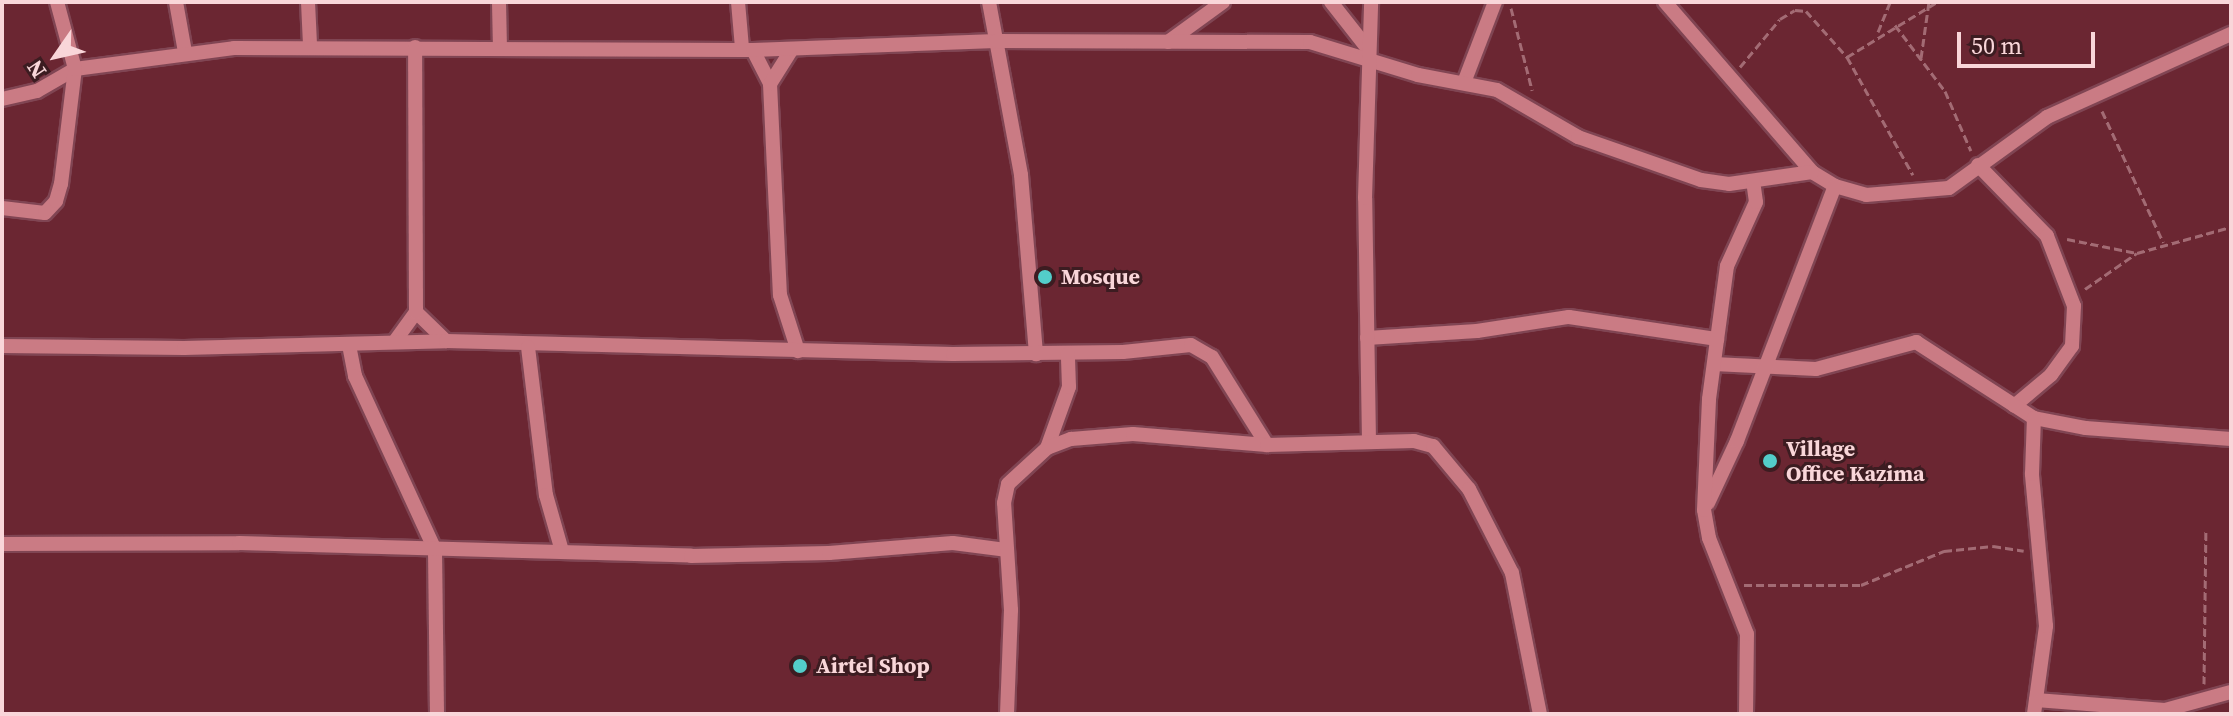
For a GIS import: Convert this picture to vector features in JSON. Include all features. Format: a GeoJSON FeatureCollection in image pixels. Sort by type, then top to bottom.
{"type":"FeatureCollection","features":[{"type":"Feature","properties":{"kind":"street"},"geometry":{"type":"LineString","coordinates":[[2,208],[45,213],[56,201],[75,69],[57,2]]}},
{"type":"Feature","properties":{"kind":"street"},"geometry":{"type":"LineString","coordinates":[[176,2],[185,52]]}},
{"type":"Feature","properties":{"kind":"street"},"geometry":{"type":"LineString","coordinates":[[308,2],[310,45]]}},
{"type":"Feature","properties":{"kind":"street"},"geometry":{"type":"LineString","coordinates":[[499,2],[500,48]]}},
{"type":"Feature","properties":{"kind":"street"},"geometry":{"type":"LineString","coordinates":[[738,2],[748,49],[770,84],[780,295],[798,351]]}},
{"type":"Feature","properties":{"kind":"street"},"geometry":{"type":"LineString","coordinates":[[989,2],[1021,175],[1036,354]]}},
{"type":"Feature","properties":{"kind":"street"},"geometry":{"type":"LineString","coordinates":[[1168,42],[1223,2]]}},
{"type":"Feature","properties":{"kind":"street"},"geometry":{"type":"LineString","coordinates":[[1331,2],[1368,53]]}},
{"type":"Feature","properties":{"kind":"street"},"geometry":{"type":"LineString","coordinates":[[1369,442],[1368,53],[1371,2]]}},
{"type":"Feature","properties":{"kind":"street"},"geometry":{"type":"LineString","coordinates":[[1465,80],[1495,2]]}},
{"type":"Feature","properties":{"kind":"street"},"geometry":{"type":"LineString","coordinates":[[1665,2],[1812,172],[1835,186],[1866,195],[1923,193],[1949,188],[2019,133],[2094,93],[2231,34]]}},
{"type":"Feature","properties":{"kind":"street"},"geometry":{"type":"LineString","coordinates":[[182,34],[201,50]]}},
{"type":"Feature","properties":{"kind":"street"},"geometry":{"type":"LineString","coordinates":[[2,99],[37,91],[75,69],[201,50],[310,45],[792,49],[996,41],[1310,42],[1368,53],[1418,75],[1465,80],[1530,105],[1578,137],[1701,180],[1753,181],[1812,172]]}},
{"type":"Feature","properties":{"kind":"street"},"geometry":{"type":"LineString","coordinates":[[395,341],[416,312],[415,47]]}},
{"type":"Feature","properties":{"kind":"street"},"geometry":{"type":"LineString","coordinates":[[770,84],[792,49]]}},
{"type":"Feature","properties":{"kind":"street"},"geometry":{"type":"LineString","coordinates":[[1978,165],[2047,236],[2072,298],[2072,346],[2051,375],[2014,406]]}},
{"type":"Feature","properties":{"kind":"street"},"geometry":{"type":"LineString","coordinates":[[1746,714],[1747,634],[1732,585],[1709,538],[1704,510],[1714,364],[1727,266],[1756,202],[1753,181]]}},
{"type":"Feature","properties":{"kind":"street"},"geometry":{"type":"LineString","coordinates":[[1704,510],[1737,441],[1762,366],[1835,186]]}},
{"type":"Feature","properties":{"kind":"street"},"geometry":{"type":"LineString","coordinates":[[416,312],[446,341]]}},
{"type":"Feature","properties":{"kind":"street"},"geometry":{"type":"LineString","coordinates":[[1367,338],[1477,331],[1569,317],[1717,339]]}},
{"type":"Feature","properties":{"kind":"street"},"geometry":{"type":"LineString","coordinates":[[2,346],[349,345],[446,341],[528,347],[1068,354],[1202,346],[1267,445]]}},
{"type":"Feature","properties":{"kind":"street"},"geometry":{"type":"LineString","coordinates":[[1714,364],[1816,369],[1851,363],[1898,343],[1916,342],[2034,418],[2086,428],[2231,439]]}},
{"type":"Feature","properties":{"kind":"street"},"geometry":{"type":"LineString","coordinates":[[349,345],[355,376],[435,550],[437,714]]}},
{"type":"Feature","properties":{"kind":"street"},"geometry":{"type":"LineString","coordinates":[[528,347],[546,495],[562,551]]}},
{"type":"Feature","properties":{"kind":"street"},"geometry":{"type":"LineString","coordinates":[[1007,714],[1011,610],[1006,550],[1008,484],[1047,448],[1069,387],[1068,354]]}},
{"type":"Feature","properties":{"kind":"street"},"geometry":{"type":"LineString","coordinates":[[2034,418],[2032,474],[2046,626],[2035,707],[2164,712],[2231,692]]}},
{"type":"Feature","properties":{"kind":"street"},"geometry":{"type":"LineString","coordinates":[[1047,448],[1105,434],[1267,445],[1369,442],[1433,446],[1469,489],[1512,573],[1540,714]]}},
{"type":"Feature","properties":{"kind":"street"},"geometry":{"type":"LineString","coordinates":[[2,544],[239,543],[435,550],[798,554],[953,543],[1006,550]]}},
{"type":"Feature","properties":{"kind":"path"},"geometry":{"type":"LineString","coordinates":[[1510,2],[1530,69],[1530,105]]}},
{"type":"Feature","properties":{"kind":"path"},"geometry":{"type":"LineString","coordinates":[[1877,34],[1890,2]]}},
{"type":"Feature","properties":{"kind":"path"},"geometry":{"type":"LineString","coordinates":[[1847,57],[1877,34],[1937,2]]}},
{"type":"Feature","properties":{"kind":"path"},"geometry":{"type":"LineString","coordinates":[[1921,58],[1929,4]]}},
{"type":"Feature","properties":{"kind":"path"},"geometry":{"type":"LineString","coordinates":[[1730,79],[1780,19],[1795,10],[1806,11],[1847,57],[1923,193]]}},
{"type":"Feature","properties":{"kind":"path"},"geometry":{"type":"LineString","coordinates":[[1895,25],[1956,109],[1978,165]]}},
{"type":"Feature","properties":{"kind":"path"},"geometry":{"type":"LineString","coordinates":[[2094,93],[2163,242]]}},
{"type":"Feature","properties":{"kind":"path"},"geometry":{"type":"LineString","coordinates":[[2072,298],[2137,253],[2163,242],[2231,227]]}},
{"type":"Feature","properties":{"kind":"path"},"geometry":{"type":"LineString","coordinates":[[2047,236],[2137,253]]}},
{"type":"Feature","properties":{"kind":"path"},"geometry":{"type":"LineString","coordinates":[[2204,700],[2206,531]]}},
{"type":"Feature","properties":{"kind":"path"},"geometry":{"type":"LineString","coordinates":[[1732,585],[1861,585],[1944,551],[1968,547],[2041,554]]}},
{"type":"Feature","properties":{"kind":"place","name":"Mosque"},"geometry":{"type":"Point","coordinates":[1045,277]}},
{"type":"Feature","properties":{"kind":"place","name":"Village Office Kazima"},"geometry":{"type":"Point","coordinates":[1770,461]}},
{"type":"Feature","properties":{"kind":"place","name":"Airtel Shop"},"geometry":{"type":"Point","coordinates":[800,666]}}]}
